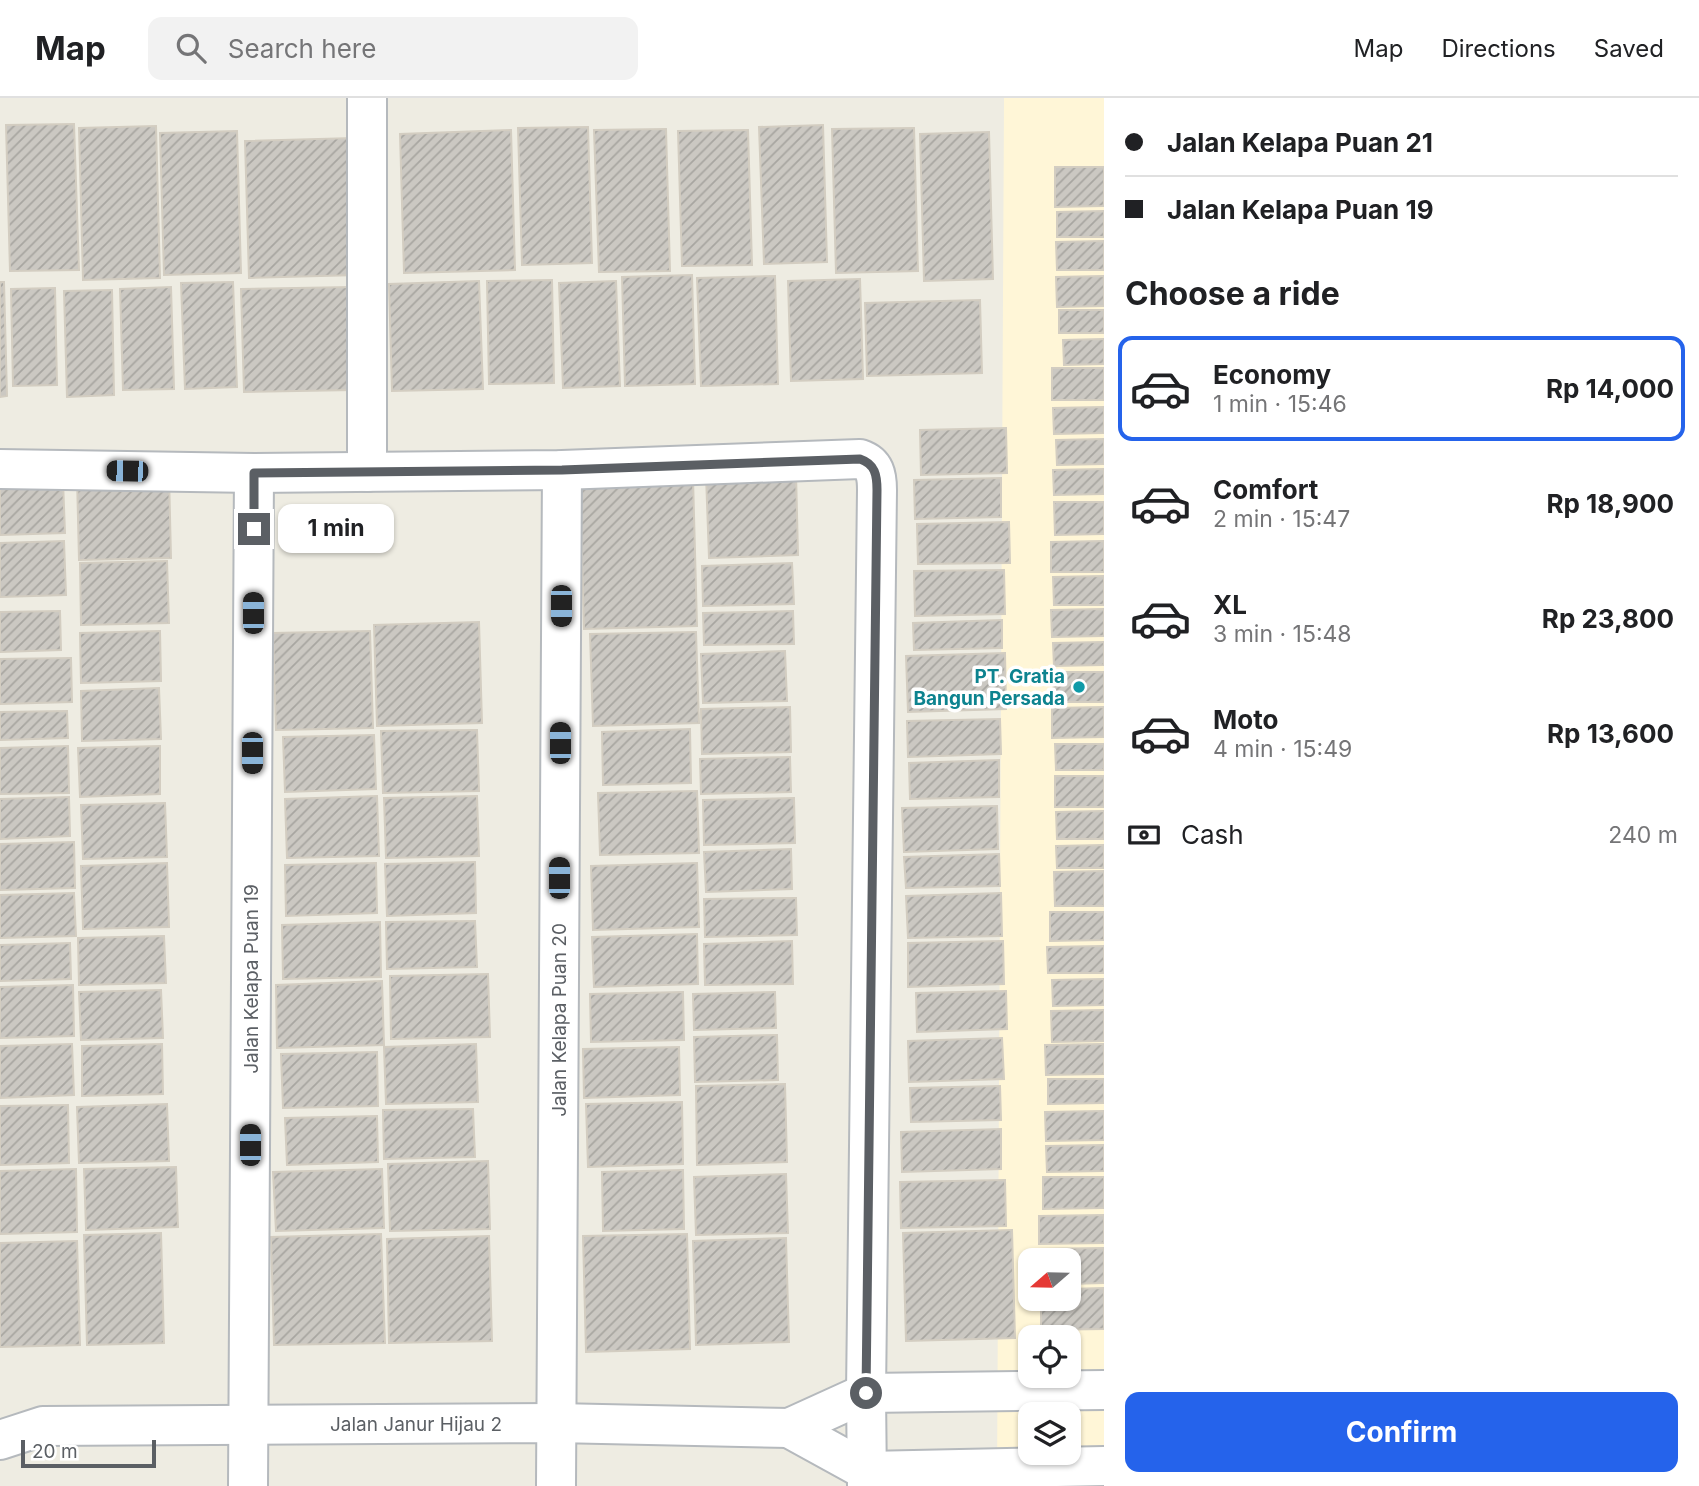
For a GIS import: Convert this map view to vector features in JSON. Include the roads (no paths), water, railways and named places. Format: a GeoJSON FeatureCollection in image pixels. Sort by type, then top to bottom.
{"type":"FeatureCollection","features":[{"type":"Feature","properties":{"kind":"street"},"geometry":{"type":"LineString","coordinates":[[367,472],[368,98]]}},
{"type":"Feature","properties":{"kind":"street"},"geometry":{"type":"LineString","coordinates":[[0,469],[254,473],[562,470],[860,459],[872,466],[877,475],[867,1478],[1104,1466]]}},
{"type":"Feature","properties":{"kind":"street","name":"Jalan Kelapa Puan 20"},"geometry":{"type":"LineString","coordinates":[[556,1486],[562,470]]}},
{"type":"Feature","properties":{"kind":"street","name":"Jalan Kelapa Puan 19"},"geometry":{"type":"LineString","coordinates":[[248,1486],[254,473]]}},
{"type":"Feature","properties":{"kind":"street","name":"Jalan Janur Hijau 2"},"geometry":{"type":"LineString","coordinates":[[0,1440],[43,1426],[556,1423],[789,1428],[866,1393],[1104,1390]]}},
{"type":"Feature","properties":{"kind":"street","name":"Jalan Janur Hijau 2"},"geometry":{"type":"LineString","coordinates":[[0,1410],[43,1426]]}},
{"type":"Feature","properties":{"kind":"street","name":"Jalan Janur Hijau 2"},"geometry":{"type":"LineString","coordinates":[[789,1428],[867,1478]]}},
{"type":"Feature","properties":{"kind":"place","name":"PT. Gratia Bangun Persada"},"geometry":{"type":"Point","coordinates":[1079,687]}}]}
